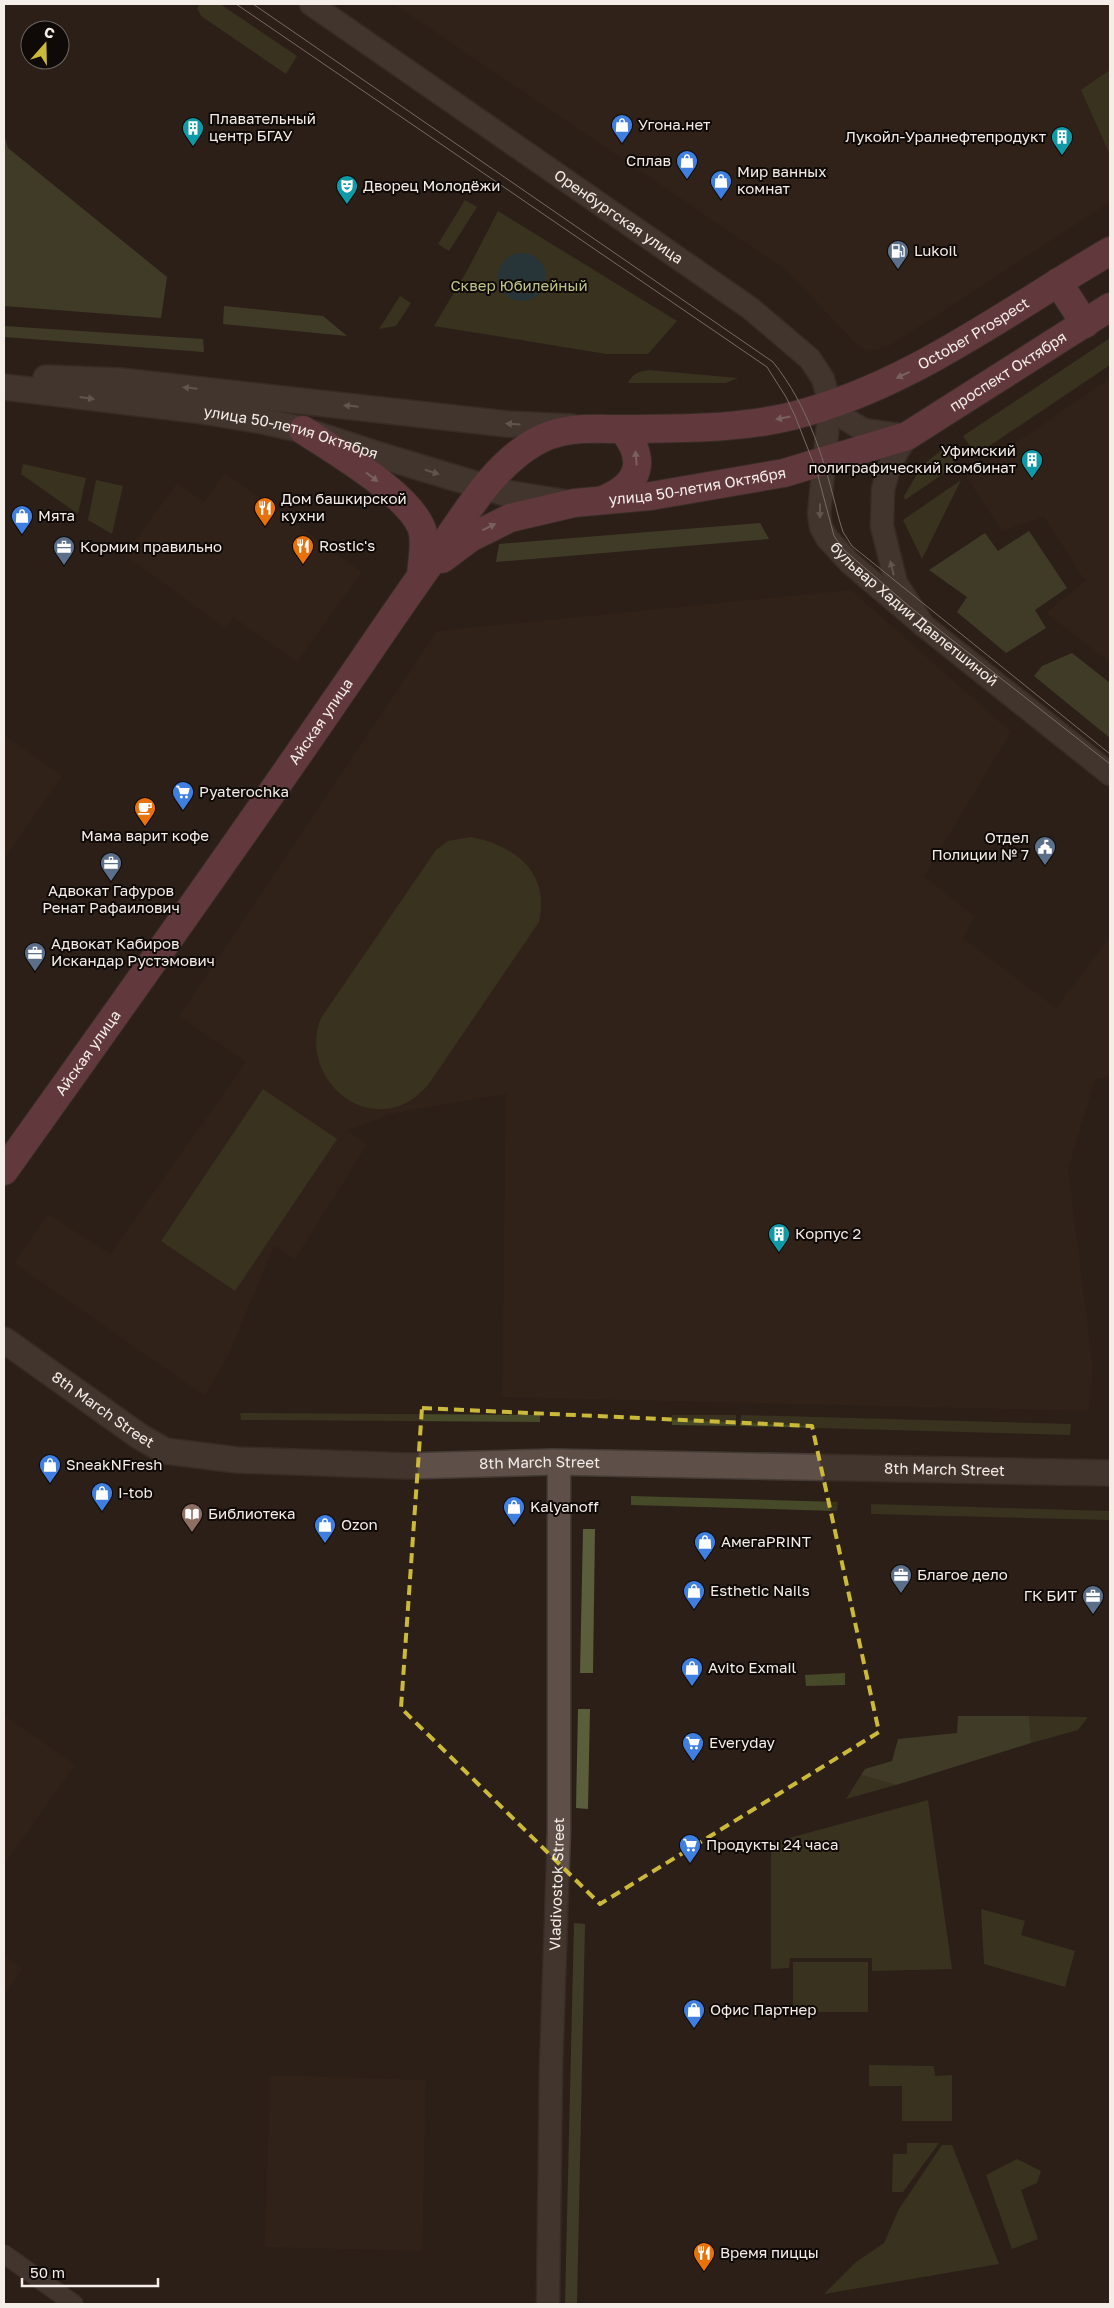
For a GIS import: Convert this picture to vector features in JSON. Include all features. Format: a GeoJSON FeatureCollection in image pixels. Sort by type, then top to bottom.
{"type":"FeatureCollection","features":[{"type":"Feature","properties":{"kind":"main road","name":"October Prospect"},"geometry":{"type":"LineString","coordinates":[[830,404],[913,371],[1110,252]]}},
{"type":"Feature","properties":{"kind":"main road"},"geometry":{"type":"LineString","coordinates":[[1058,282],[1085,324]]}},
{"type":"Feature","properties":{"kind":"main road","name":"проспект Октября"},"geometry":{"type":"LineString","coordinates":[[906,436],[1110,307]]}},
{"type":"Feature","properties":{"kind":"main road"},"geometry":{"type":"LineString","coordinates":[[4,377],[121,380],[507,424],[623,430],[754,424],[795,416],[830,404]]}},
{"type":"Feature","properties":{"kind":"main road","name":"улица 50-летия Октября"},"geometry":{"type":"LineString","coordinates":[[4,387],[196,410],[303,430],[484,487],[536,499],[585,503]]}},
{"type":"Feature","properties":{"kind":"main road","name":"Айская улица"},"geometry":{"type":"LineString","coordinates":[[4,1171],[190,910],[421,575],[484,487],[515,455],[534,442],[551,434],[579,427]]}},
{"type":"Feature","properties":{"kind":"main road"},"geometry":{"type":"LineString","coordinates":[[303,430],[364,471],[396,495],[411,510],[423,532],[421,575]]}},
{"type":"Feature","properties":{"kind":"main road"},"geometry":{"type":"LineString","coordinates":[[585,503],[621,492],[633,479],[637,456],[633,442],[623,430]]}},
{"type":"Feature","properties":{"kind":"main road","name":"улица 50-летия Октября"},"geometry":{"type":"LineString","coordinates":[[421,575],[457,547],[488,527],[510,518],[585,503],[728,484],[784,473],[906,436]]}},
{"type":"Feature","properties":{"kind":"main road","name":"8th March Street"},"geometry":{"type":"LineString","coordinates":[[4,1340],[139,1436],[165,1450],[262,1462],[397,1466],[559,1463],[1110,1473]]}},
{"type":"Feature","properties":{"kind":"street","name":"Оренбургская улица"},"geometry":{"type":"LineString","coordinates":[[311,4],[750,308],[810,359],[823,379],[830,404]]}},
{"type":"Feature","properties":{"kind":"street"},"geometry":{"type":"LineString","coordinates":[[830,404],[847,420],[864,430],[906,436],[891,462],[883,489],[882,526],[896,584],[923,626]]}},
{"type":"Feature","properties":{"kind":"street","name":"бульвар Хадии Давлетшиной"},"geometry":{"type":"LineString","coordinates":[[830,404],[819,514],[821,527],[827,538],[850,563],[923,626],[1110,774]]}},
{"type":"Feature","properties":{"kind":"street","name":"Vladivostok Street"},"geometry":{"type":"LineString","coordinates":[[548,2304],[551,2066],[559,1831],[559,1463]]}},
{"type":"Feature","properties":{"kind":"street"},"geometry":{"type":"LineString","coordinates":[[4,2254],[74,2304]]}},
{"type":"Feature","properties":{"kind":"highlighted area"},"geometry":{"type":"Polygon","coordinates":[[[422,1408],[812,1426],[879,1732],[600,1904],[401,1708],[422,1408]]]}},
{"type":"Feature","properties":{"kind":"shaded area"},"geometry":{"type":"Polygon","coordinates":[[[394,4],[1110,4],[1110,70],[1082,91],[1110,155],[1110,202],[891,345],[870,351],[860,348],[786,270],[394,4]]]}},
{"type":"Feature","properties":{"kind":"shaded area","name":"Уфимский полиграфический комбинат"},"geometry":{"type":"Polygon","coordinates":[[[1110,378],[1110,662],[1046,613],[1085,581],[1044,517],[1002,531],[966,477],[1110,378]]]}},
{"type":"Feature","properties":{"kind":"shaded area"},"geometry":{"type":"Polygon","coordinates":[[[225,473],[362,572],[297,662],[233,617],[225,628],[125,555],[177,483],[204,502],[225,473]]]}},
{"type":"Feature","properties":{"kind":"shaded area"},"geometry":{"type":"Polygon","coordinates":[[[851,590],[1011,732],[924,876],[974,916],[963,938],[1056,1008],[1110,937],[1110,1076],[1095,1080],[1068,1169],[1093,1367],[1089,1411],[502,1397],[506,1094],[395,1113],[347,1130],[281,1236],[347,1131],[367,1145],[295,1259],[274,1246],[229,1354],[205,1396],[14,1263],[48,1214],[110,1254],[246,1062],[179,1016],[437,631],[851,590]]]}},
{"type":"Feature","properties":{"kind":"shaded area"},"geometry":{"type":"Polygon","coordinates":[[[4,735],[62,776],[4,859],[4,735]]]}},
{"type":"Feature","properties":{"kind":"shaded area"},"geometry":{"type":"Polygon","coordinates":[[[4,1715],[75,1765],[4,1865],[4,1715]]]}},
{"type":"Feature","properties":{"kind":"shaded area"},"geometry":{"type":"Polygon","coordinates":[[[4,1956],[22,1969],[4,1995],[4,1956]]]}},
{"type":"Feature","properties":{"kind":"shaded area"},"geometry":{"type":"Polygon","coordinates":[[[270,2075],[426,2080],[422,2251],[265,2247],[270,2075]]]}},
{"type":"Feature","properties":{"kind":"green space"},"geometry":{"type":"Polygon","coordinates":[[[200,4],[220,4],[297,56],[286,74],[201,16],[197,8],[200,4]]]}},
{"type":"Feature","properties":{"kind":"green space"},"geometry":{"type":"Polygon","coordinates":[[[1110,70],[1110,155],[1081,90],[1110,70]]]}},
{"type":"Feature","properties":{"kind":"green space"},"geometry":{"type":"Polygon","coordinates":[[[4,134],[8,148],[167,277],[161,318],[4,306],[4,134]]]}},
{"type":"Feature","properties":{"kind":"green space"},"geometry":{"type":"Polygon","coordinates":[[[465,200],[477,207],[449,251],[438,244],[465,200]]]}},
{"type":"Feature","properties":{"kind":"green space","name":"Сквер Юбилейный"},"geometry":{"type":"Polygon","coordinates":[[[498,211],[677,321],[648,354],[606,354],[434,326],[468,269],[498,211]]]}},
{"type":"Feature","properties":{"kind":"green space"},"geometry":{"type":"Polygon","coordinates":[[[400,296],[411,303],[396,326],[379,329],[400,296]]]}},
{"type":"Feature","properties":{"kind":"green space"},"geometry":{"type":"Polygon","coordinates":[[[224,306],[323,316],[347,336],[223,324],[224,306]]]}},
{"type":"Feature","properties":{"kind":"green space"},"geometry":{"type":"Polygon","coordinates":[[[4,326],[203,339],[204,352],[4,337],[4,326]]]}},
{"type":"Feature","properties":{"kind":"green space"},"geometry":{"type":"Polygon","coordinates":[[[1110,338],[1110,365],[976,455],[963,436],[1110,338]]]}},
{"type":"Feature","properties":{"kind":"green space"},"geometry":{"type":"Polygon","coordinates":[[[649,370],[738,378],[726,383],[628,383],[636,374],[649,370]]]}},
{"type":"Feature","properties":{"kind":"green space"},"geometry":{"type":"Polygon","coordinates":[[[945,447],[956,465],[905,500],[904,496],[922,466],[945,447]]]}},
{"type":"Feature","properties":{"kind":"green space"},"geometry":{"type":"Polygon","coordinates":[[[23,464],[86,478],[78,514],[21,474],[23,464]]]}},
{"type":"Feature","properties":{"kind":"green space"},"geometry":{"type":"Polygon","coordinates":[[[96,480],[123,486],[112,534],[88,520],[96,480]]]}},
{"type":"Feature","properties":{"kind":"green space"},"geometry":{"type":"Polygon","coordinates":[[[961,480],[922,559],[903,520],[961,480]]]}},
{"type":"Feature","properties":{"kind":"green space"},"geometry":{"type":"Polygon","coordinates":[[[760,523],[769,539],[496,562],[499,544],[760,523]]]}},
{"type":"Feature","properties":{"kind":"green space"},"geometry":{"type":"Polygon","coordinates":[[[1029,531],[1067,588],[1035,610],[1046,628],[1006,653],[957,612],[967,597],[929,570],[985,533],[998,551],[1029,531]]]}},
{"type":"Feature","properties":{"kind":"green space"},"geometry":{"type":"Polygon","coordinates":[[[1072,653],[1110,683],[1110,738],[1034,676],[1042,666],[1072,653]]]}},
{"type":"Feature","properties":{"kind":"green space"},"geometry":{"type":"Polygon","coordinates":[[[471,837],[502,847],[526,864],[534,876],[539,889],[541,905],[539,922],[425,1089],[409,1101],[396,1107],[378,1109],[360,1106],[345,1098],[332,1086],[323,1071],[317,1054],[316,1036],[321,1018],[436,850],[448,841],[471,837]]]}},
{"type":"Feature","properties":{"kind":"green space"},"geometry":{"type":"Polygon","coordinates":[[[263,1089],[337,1139],[235,1291],[161,1241],[263,1089]]]}},
{"type":"Feature","properties":{"kind":"green space"},"geometry":{"type":"Polygon","coordinates":[[[240,1413],[540,1415],[540,1422],[241,1420],[240,1413]]]}},
{"type":"Feature","properties":{"kind":"green space"},"geometry":{"type":"Polygon","coordinates":[[[672,1415],[736,1415],[736,1426],[672,1425],[672,1415]]]}},
{"type":"Feature","properties":{"kind":"green space"},"geometry":{"type":"Polygon","coordinates":[[[741,1415],[1071,1424],[1070,1435],[740,1426],[741,1415]]]}},
{"type":"Feature","properties":{"kind":"green space"},"geometry":{"type":"Polygon","coordinates":[[[631,1496],[838,1502],[837,1511],[631,1505],[631,1496]]]}},
{"type":"Feature","properties":{"kind":"green space"},"geometry":{"type":"Polygon","coordinates":[[[871,1504],[1110,1511],[1110,1520],[871,1514],[871,1504]]]}},
{"type":"Feature","properties":{"kind":"green space"},"geometry":{"type":"Polygon","coordinates":[[[583,1529],[595,1529],[593,1673],[580,1673],[583,1529]]]}},
{"type":"Feature","properties":{"kind":"green space"},"geometry":{"type":"Polygon","coordinates":[[[845,1673],[845,1685],[806,1686],[805,1675],[845,1673]]]}},
{"type":"Feature","properties":{"kind":"green space"},"geometry":{"type":"Polygon","coordinates":[[[578,1709],[590,1709],[588,1809],[576,1808],[578,1709]]]}},
{"type":"Feature","properties":{"kind":"green space"},"geometry":{"type":"Polygon","coordinates":[[[958,1716],[1029,1716],[1031,1743],[896,1785],[861,1775],[865,1769],[892,1761],[898,1739],[957,1733],[958,1716]]]}},
{"type":"Feature","properties":{"kind":"green space"},"geometry":{"type":"Polygon","coordinates":[[[1029,1716],[1088,1717],[1078,1730],[1031,1743],[1029,1716]]]}},
{"type":"Feature","properties":{"kind":"green space"},"geometry":{"type":"Polygon","coordinates":[[[861,1775],[896,1785],[846,1799],[861,1775]]]}},
{"type":"Feature","properties":{"kind":"green space"},"geometry":{"type":"Polygon","coordinates":[[[928,1800],[952,1969],[872,1971],[872,1958],[790,1958],[789,1968],[771,1969],[771,1843],[928,1800]]]}},
{"type":"Feature","properties":{"kind":"green space"},"geometry":{"type":"Polygon","coordinates":[[[981,1909],[1025,1921],[1021,1935],[1075,1951],[1065,1987],[984,1964],[981,1909]]]}},
{"type":"Feature","properties":{"kind":"green space"},"geometry":{"type":"Polygon","coordinates":[[[574,1923],[585,1924],[577,2304],[565,2304],[574,1923]]]}},
{"type":"Feature","properties":{"kind":"green space"},"geometry":{"type":"Polygon","coordinates":[[[793,1962],[868,1962],[868,2012],[793,2012],[793,1962]]]}},
{"type":"Feature","properties":{"kind":"green space"},"geometry":{"type":"Polygon","coordinates":[[[869,2065],[934,2066],[935,2076],[952,2075],[952,2121],[902,2121],[902,2086],[869,2086],[869,2065]]]}},
{"type":"Feature","properties":{"kind":"green space"},"geometry":{"type":"Polygon","coordinates":[[[907,2143],[939,2143],[903,2192],[892,2192],[893,2154],[907,2154],[907,2143]]]}},
{"type":"Feature","properties":{"kind":"green space"},"geometry":{"type":"Polygon","coordinates":[[[942,2145],[952,2145],[999,2264],[824,2294],[856,2262],[884,2243],[899,2209],[942,2145]]]}},
{"type":"Feature","properties":{"kind":"green space"},"geometry":{"type":"Polygon","coordinates":[[[1017,2159],[1041,2171],[1037,2183],[1021,2190],[1038,2239],[1012,2249],[986,2175],[1017,2159]]]}},
{"type":"Feature","properties":{"kind":"water"},"geometry":{"type":"Polygon","coordinates":[[[522,253],[531,255],[539,260],[544,268],[546,277],[544,286],[539,294],[531,299],[522,301],[513,299],[505,294],[500,286],[498,277],[500,268],[505,260],[513,255],[522,253]]]}},
{"type":"Feature","properties":{"kind":"tram line"},"geometry":{"type":"LineString","coordinates":[[236,4],[767,367],[786,397],[795,416],[817,472],[834,536],[844,550],[910,607],[1110,764]]}},
{"type":"Feature","properties":{"kind":"tram line"},"geometry":{"type":"LineString","coordinates":[[253,4],[773,362],[797,398],[815,437],[843,532],[852,546],[1110,754]]}},
{"type":"Feature","properties":{"kind":"place","name":"Угона.нет"},"geometry":{"type":"Point","coordinates":[622,144]}},
{"type":"Feature","properties":{"kind":"place","name":"Плавательный центр БГАУ"},"geometry":{"type":"Point","coordinates":[193,147]}},
{"type":"Feature","properties":{"kind":"place","name":"Лукойл-Уралнефтепродукт"},"geometry":{"type":"Point","coordinates":[1062,156]}},
{"type":"Feature","properties":{"kind":"place","name":"Сплав"},"geometry":{"type":"Point","coordinates":[687,180]}},
{"type":"Feature","properties":{"kind":"place","name":"Мир ванных комнат"},"geometry":{"type":"Point","coordinates":[721,200]}},
{"type":"Feature","properties":{"kind":"place","name":"Дворец Молодёжи"},"geometry":{"type":"Point","coordinates":[347,205]}},
{"type":"Feature","properties":{"kind":"place","name":"Lukoil"},"geometry":{"type":"Point","coordinates":[898,270]}},
{"type":"Feature","properties":{"kind":"place","name":"Уфимский полиграфический комбинат"},"geometry":{"type":"Point","coordinates":[1032,479]}},
{"type":"Feature","properties":{"kind":"place","name":"Дом башкирской кухни"},"geometry":{"type":"Point","coordinates":[265,527]}},
{"type":"Feature","properties":{"kind":"place","name":"Мята"},"geometry":{"type":"Point","coordinates":[22,535]}},
{"type":"Feature","properties":{"kind":"place","name":"Rostic's"},"geometry":{"type":"Point","coordinates":[303,565]}},
{"type":"Feature","properties":{"kind":"place","name":"Кормим правильно"},"geometry":{"type":"Point","coordinates":[64,566]}},
{"type":"Feature","properties":{"kind":"place","name":"Pyaterochka"},"geometry":{"type":"Point","coordinates":[183,811]}},
{"type":"Feature","properties":{"kind":"place","name":"Мама варит кофе"},"geometry":{"type":"Point","coordinates":[145,827]}},
{"type":"Feature","properties":{"kind":"place","name":"Отдел Полиции № 7"},"geometry":{"type":"Point","coordinates":[1045,866]}},
{"type":"Feature","properties":{"kind":"place","name":"Адвокат Гафуров Ренат Рафаилович"},"geometry":{"type":"Point","coordinates":[111,882]}},
{"type":"Feature","properties":{"kind":"place","name":"Адвокат Кабиров Искандар Рустэмович"},"geometry":{"type":"Point","coordinates":[35,972]}},
{"type":"Feature","properties":{"kind":"place","name":"Корпус 2"},"geometry":{"type":"Point","coordinates":[779,1253]}},
{"type":"Feature","properties":{"kind":"place","name":"SneakNFresh"},"geometry":{"type":"Point","coordinates":[50,1484]}},
{"type":"Feature","properties":{"kind":"place","name":"I-tob"},"geometry":{"type":"Point","coordinates":[102,1512]}},
{"type":"Feature","properties":{"kind":"place","name":"Kalyanoff"},"geometry":{"type":"Point","coordinates":[514,1526]}},
{"type":"Feature","properties":{"kind":"place","name":"Библиотека"},"geometry":{"type":"Point","coordinates":[192,1533]}},
{"type":"Feature","properties":{"kind":"place","name":"Ozon"},"geometry":{"type":"Point","coordinates":[325,1544]}},
{"type":"Feature","properties":{"kind":"place","name":"АмегаPRINT"},"geometry":{"type":"Point","coordinates":[705,1561]}},
{"type":"Feature","properties":{"kind":"place","name":"Благое дело"},"geometry":{"type":"Point","coordinates":[901,1594]}},
{"type":"Feature","properties":{"kind":"place","name":"Esthetic Nails"},"geometry":{"type":"Point","coordinates":[694,1610]}},
{"type":"Feature","properties":{"kind":"place","name":"ГК БИТ"},"geometry":{"type":"Point","coordinates":[1093,1615]}},
{"type":"Feature","properties":{"kind":"place","name":"Avito Exmail"},"geometry":{"type":"Point","coordinates":[692,1687]}},
{"type":"Feature","properties":{"kind":"place","name":"Everyday"},"geometry":{"type":"Point","coordinates":[693,1762]}},
{"type":"Feature","properties":{"kind":"place","name":"Продукты 24 часа"},"geometry":{"type":"Point","coordinates":[690,1864]}},
{"type":"Feature","properties":{"kind":"place","name":"Офис Партнер"},"geometry":{"type":"Point","coordinates":[694,2029]}},
{"type":"Feature","properties":{"kind":"place","name":"Время пиццы"},"geometry":{"type":"Point","coordinates":[704,2272]}}]}
